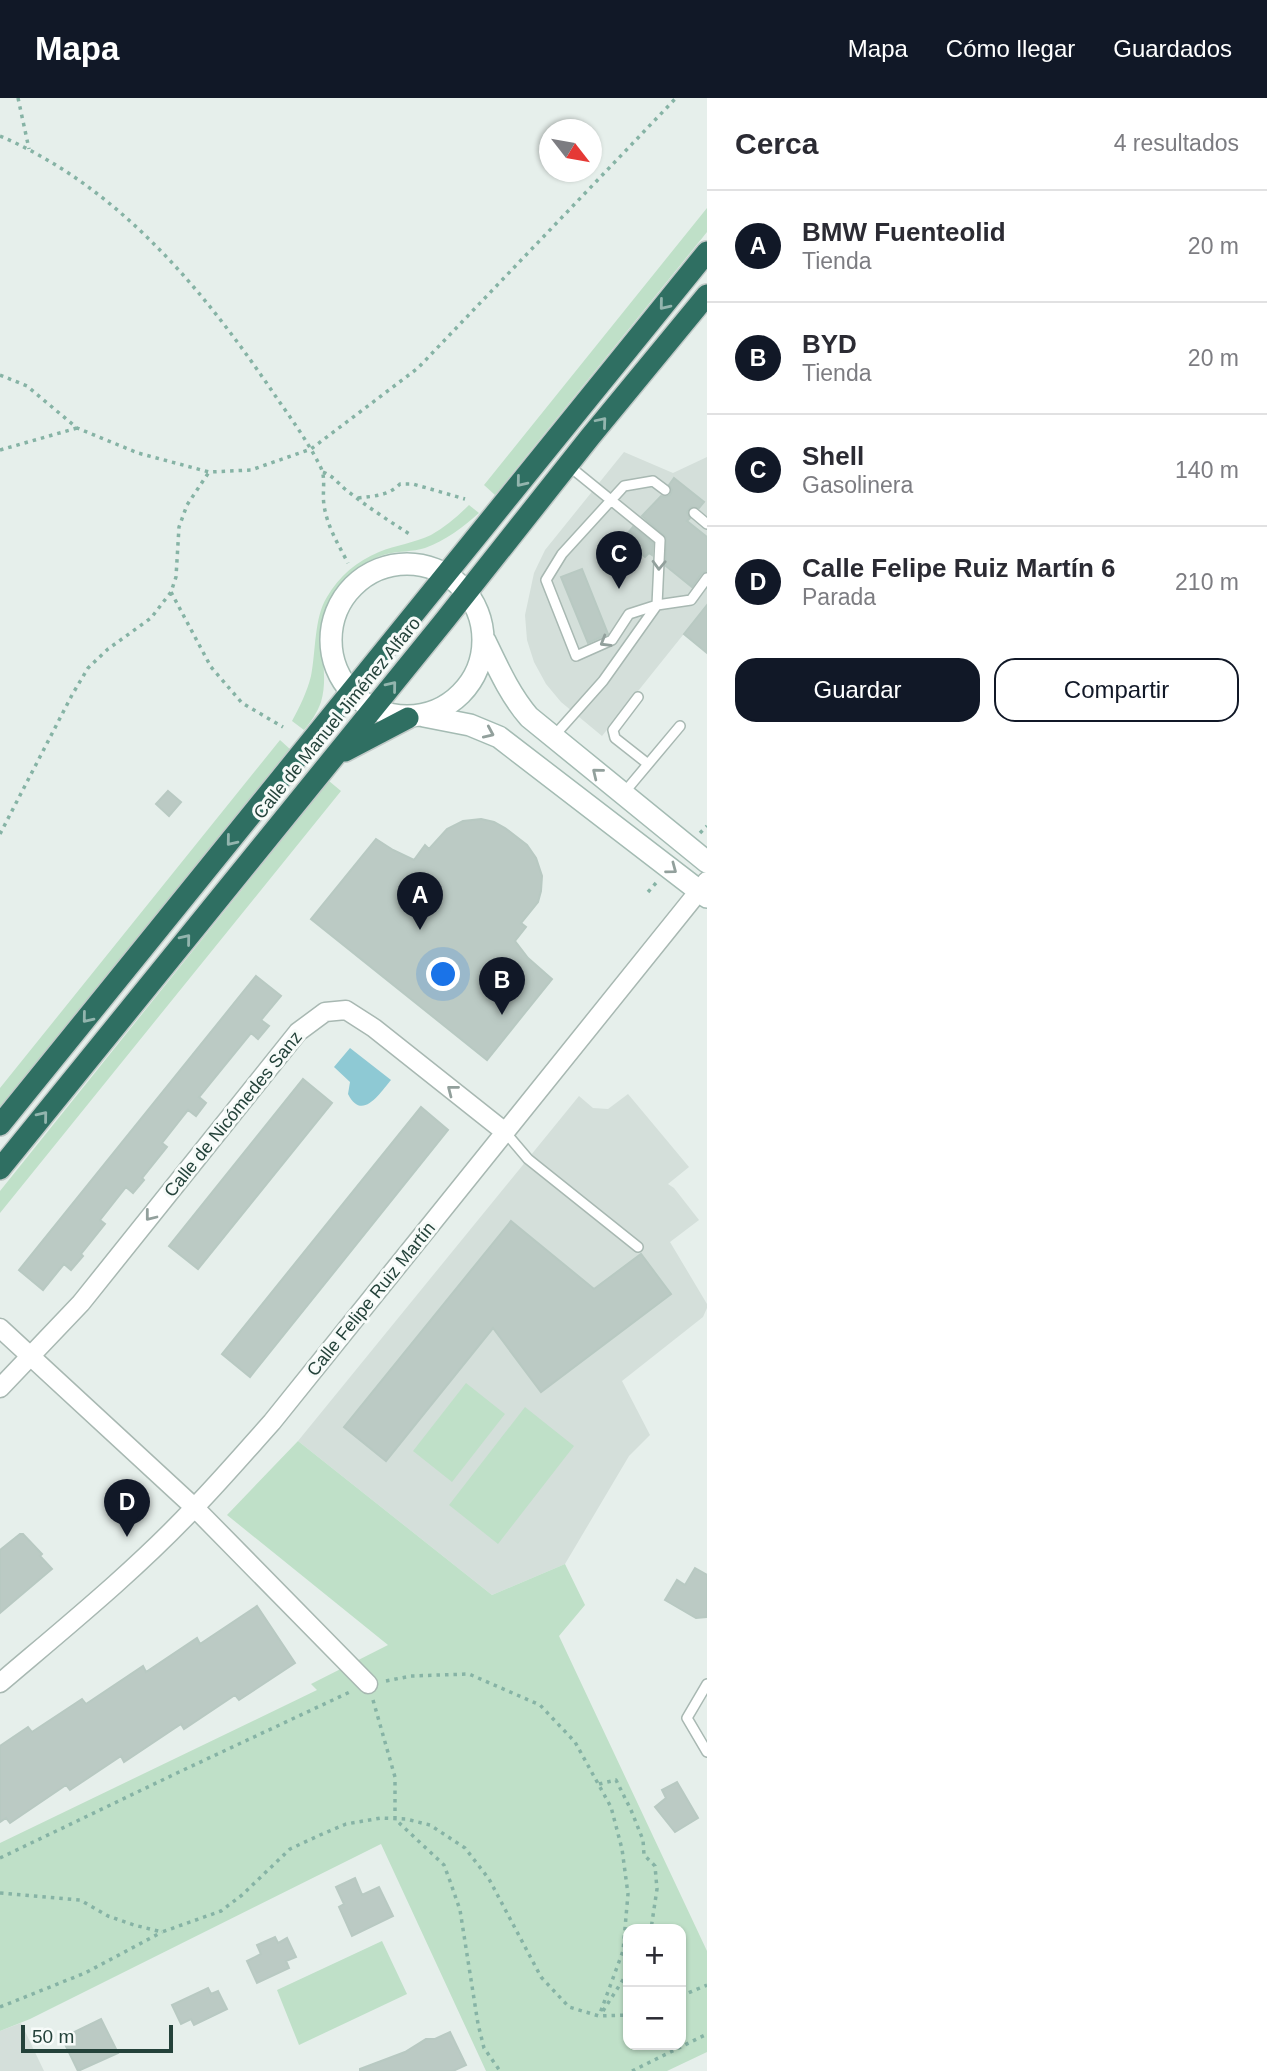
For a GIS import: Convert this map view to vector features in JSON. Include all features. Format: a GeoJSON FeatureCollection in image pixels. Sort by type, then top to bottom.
{"type":"FeatureCollection","features":[{"type":"Feature","properties":{"kind":"highway","name":"Calle de Manuel Jiménez Alfaro"},"geometry":{"type":"LineString","coordinates":[[0,1125],[707,252]]}},
{"type":"Feature","properties":{"kind":"highway","name":"Calle de Manuel Jiménez Alfaro"},"geometry":{"type":"LineString","coordinates":[[0,1169],[707,295]]}},
{"type":"Feature","properties":{"kind":"highway"},"geometry":{"type":"LineString","coordinates":[[334,757],[416,717]]}},
{"type":"Feature","properties":{"kind":"street"},"geometry":{"type":"LineString","coordinates":[[704,889],[499,737],[470,725],[373,710],[351,694],[335,668],[330,637],[338,607],[347,594],[358,582],[385,568],[416,565],[432,567],[446,573],[468,591],[483,623],[485,641],[503,678],[529,718],[707,862]]}},
{"type":"Feature","properties":{"kind":"street"},"geometry":{"type":"LineString","coordinates":[[416,717],[450,704],[466,689],[477,671],[485,641]]}},
{"type":"Feature","properties":{"kind":"street","name":"Calle Felipe Ruiz Martín"},"geometry":{"type":"LineString","coordinates":[[0,1683],[97,1602],[195,1508],[272,1422],[704,889]]}},
{"type":"Feature","properties":{"kind":"street","name":"Calle de Nicómedes Sanz"},"geometry":{"type":"LineString","coordinates":[[0,1388],[81,1303],[298,1032],[325,1012],[346,1010],[374,1028],[505,1132]]}},
{"type":"Feature","properties":{"kind":"street"},"geometry":{"type":"LineString","coordinates":[[0,1328],[195,1508],[368,1684]]}},
{"type":"Feature","properties":{"kind":"lane"},"geometry":{"type":"LineString","coordinates":[[553,737],[603,681],[657,605],[660,540],[567,465]]}},
{"type":"Feature","properties":{"kind":"lane"},"geometry":{"type":"LineString","coordinates":[[665,490],[653,481],[624,486],[562,554],[546,580],[576,656],[612,640],[629,614],[657,605],[691,600],[707,578]]}},
{"type":"Feature","properties":{"kind":"lane"},"geometry":{"type":"LineString","coordinates":[[694,513],[707,524]]}},
{"type":"Feature","properties":{"kind":"lane"},"geometry":{"type":"LineString","coordinates":[[638,697],[613,730],[615,738],[648,764]]}},
{"type":"Feature","properties":{"kind":"lane"},"geometry":{"type":"LineString","coordinates":[[624,794],[680,726]]}},
{"type":"Feature","properties":{"kind":"lane"},"geometry":{"type":"LineString","coordinates":[[505,1132],[528,1159],[638,1247]]}},
{"type":"Feature","properties":{"kind":"lane"},"geometry":{"type":"LineString","coordinates":[[707,1684],[687,1718],[707,1752]]}},
{"type":"Feature","properties":{"kind":"path"},"geometry":{"type":"LineString","coordinates":[[18,98],[29,149]]}},
{"type":"Feature","properties":{"kind":"path"},"geometry":{"type":"LineString","coordinates":[[0,375],[27,386],[77,428],[138,453],[209,472],[251,470],[311,449],[418,368],[676,98]]}},
{"type":"Feature","properties":{"kind":"path"},"geometry":{"type":"LineString","coordinates":[[0,136],[29,149],[96,191],[164,253],[241,346],[311,449],[323,472],[323,502],[329,526],[348,563]]}},
{"type":"Feature","properties":{"kind":"path"},"geometry":{"type":"LineString","coordinates":[[0,450],[77,428]]}},
{"type":"Feature","properties":{"kind":"path"},"geometry":{"type":"LineString","coordinates":[[0,834],[88,668],[108,649],[151,618],[171,592],[176,577],[180,527],[187,505],[209,472]]}},
{"type":"Feature","properties":{"kind":"path"},"geometry":{"type":"LineString","coordinates":[[323,472],[333,476],[344,488],[411,535]]}},
{"type":"Feature","properties":{"kind":"path"},"geometry":{"type":"LineString","coordinates":[[358,498],[380,496],[393,491],[400,484],[413,484],[465,499]]}},
{"type":"Feature","properties":{"kind":"path"},"geometry":{"type":"LineString","coordinates":[[171,592],[211,667],[242,703],[283,727]]}},
{"type":"Feature","properties":{"kind":"path"},"geometry":{"type":"LineString","coordinates":[[0,1858],[164,1778],[368,1684],[411,1676],[469,1674],[540,1704],[575,1742],[611,1807],[622,1849],[628,1894],[623,1951],[599,2016]]}},
{"type":"Feature","properties":{"kind":"path"},"geometry":{"type":"LineString","coordinates":[[368,1684],[395,1777],[395,1819],[444,1865],[460,1910],[484,2048],[500,2071]]}},
{"type":"Feature","properties":{"kind":"path"},"geometry":{"type":"LineString","coordinates":[[599,1784],[616,1780],[643,1840],[644,1855],[654,1866],[657,1889],[652,1924]]}},
{"type":"Feature","properties":{"kind":"path"},"geometry":{"type":"LineString","coordinates":[[0,2007],[85,1973],[163,1932],[221,1911],[242,1895],[290,1849],[346,1824],[381,1818],[430,1825],[465,1848],[489,1879],[541,1977],[569,2007],[599,2016],[623,2015]]}},
{"type":"Feature","properties":{"kind":"path"},"geometry":{"type":"LineString","coordinates":[[0,1893],[80,1900],[108,1916],[163,1932]]}},
{"type":"Feature","properties":{"kind":"path"},"geometry":{"type":"LineString","coordinates":[[599,2016],[623,1980]]}},
{"type":"Feature","properties":{"kind":"path"},"geometry":{"type":"LineString","coordinates":[[686,1994],[707,1985]]}},
{"type":"Feature","properties":{"kind":"path"},"geometry":{"type":"LineString","coordinates":[[632,2071],[707,2034]]}},
{"type":"Feature","properties":{"kind":"shaded area"},"geometry":{"type":"Polygon","coordinates":[[[624,452],[673,473],[707,457],[707,605],[602,736],[561,702],[546,684],[534,662],[527,640],[525,615],[534,573],[545,550],[624,452]]]}},
{"type":"Feature","properties":{"kind":"shaded area"},"geometry":{"type":"Polygon","coordinates":[[[628,1094],[689,1167],[668,1184],[699,1220],[670,1242],[707,1308],[703,1317],[622,1381],[650,1435],[629,1456],[565,1564],[492,1595],[298,1441],[579,1096],[593,1108],[608,1109],[628,1094]]]}},
{"type":"Feature","properties":{"kind":"shaded area"},"geometry":{"type":"Polygon","coordinates":[[[21,2023],[44,2071],[0,2071],[0,2031],[21,2023]]]}},
{"type":"Feature","properties":{"kind":"green space"},"geometry":{"type":"Polygon","coordinates":[[[707,208],[707,232],[495,495],[484,485],[707,208]]]}},
{"type":"Feature","properties":{"kind":"green space"},"geometry":{"type":"Polygon","coordinates":[[[469,505],[479,513],[447,538],[425,548],[387,554],[372,560],[358,568],[336,592],[323,621],[324,688],[321,702],[304,730],[292,721],[311,676],[320,614],[337,582],[349,570],[371,556],[431,535],[451,522],[469,505]]]}},
{"type":"Feature","properties":{"kind":"green space"},"geometry":{"type":"Polygon","coordinates":[[[280,740],[291,750],[0,1111],[0,1088],[280,740]]]}},
{"type":"Feature","properties":{"kind":"green space"},"geometry":{"type":"Polygon","coordinates":[[[329,781],[341,791],[0,1213],[0,1191],[329,781]]]}},
{"type":"Feature","properties":{"kind":"green space"},"geometry":{"type":"Polygon","coordinates":[[[466,1383],[505,1414],[452,1482],[413,1451],[466,1383]]]}},
{"type":"Feature","properties":{"kind":"green space"},"geometry":{"type":"Polygon","coordinates":[[[525,1407],[574,1446],[498,1544],[449,1505],[525,1407]]]}},
{"type":"Feature","properties":{"kind":"green space"},"geometry":{"type":"Polygon","coordinates":[[[298,1441],[492,1595],[565,1564],[585,1605],[559,1636],[707,1951],[707,2052],[667,2071],[486,2071],[381,1844],[30,2019],[0,2031],[0,1843],[317,1690],[311,1684],[388,1645],[227,1515],[298,1441]]]}},
{"type":"Feature","properties":{"kind":"green space"},"geometry":{"type":"Polygon","coordinates":[[[382,1941],[407,1994],[299,2045],[277,1990],[382,1941]]]}},
{"type":"Feature","properties":{"kind":"water"},"geometry":{"type":"Polygon","coordinates":[[[350,1048],[391,1080],[376,1098],[365,1105],[353,1102],[348,1094],[350,1082],[334,1067],[350,1048]]]}},
{"type":"Feature","properties":{"kind":"building"},"geometry":{"type":"Polygon","coordinates":[[[674,478],[704,502],[699,508],[691,507],[687,512],[690,518],[687,521],[707,537],[707,571],[702,573],[692,587],[666,566],[666,537],[642,516],[661,496],[670,495],[672,490],[669,485],[674,478]]]}},
{"type":"Feature","properties":{"kind":"building"},"geometry":{"type":"Polygon","coordinates":[[[633,527],[653,543],[652,555],[649,553],[645,557],[623,539],[633,527]]]}},
{"type":"Feature","properties":{"kind":"building"},"geometry":{"type":"Polygon","coordinates":[[[582,569],[608,634],[588,643],[561,577],[582,569]]]}},
{"type":"Feature","properties":{"kind":"building"},"geometry":{"type":"Polygon","coordinates":[[[707,605],[707,653],[684,634],[707,605]]]}},
{"type":"Feature","properties":{"kind":"building"},"geometry":{"type":"Polygon","coordinates":[[[168,791],[181,802],[169,816],[156,804],[168,791]]]}},
{"type":"Feature","properties":{"kind":"building"},"geometry":{"type":"Polygon","coordinates":[[[481,819],[505,828],[527,845],[536,858],[542,876],[541,891],[538,902],[521,923],[526,927],[515,941],[528,958],[552,979],[487,1060],[311,919],[376,839],[414,860],[425,845],[429,849],[447,829],[463,821],[481,819]]]}},
{"type":"Feature","properties":{"kind":"building"},"geometry":{"type":"Polygon","coordinates":[[[256,976],[281,996],[261,1020],[269,1026],[258,1039],[251,1033],[199,1097],[206,1103],[196,1116],[188,1110],[162,1143],[167,1147],[142,1178],[144,1180],[133,1193],[126,1187],[100,1220],[105,1224],[81,1254],[83,1256],[71,1270],[64,1264],[43,1290],[19,1270],[256,976]]]}},
{"type":"Feature","properties":{"kind":"building"},"geometry":{"type":"Polygon","coordinates":[[[303,1079],[332,1103],[198,1269],[169,1246],[303,1079]]]}},
{"type":"Feature","properties":{"kind":"building"},"geometry":{"type":"Polygon","coordinates":[[[421,1107],[448,1130],[250,1377],[222,1354],[421,1107]]]}},
{"type":"Feature","properties":{"kind":"building"},"geometry":{"type":"Polygon","coordinates":[[[511,1221],[594,1289],[641,1254],[671,1294],[541,1392],[493,1328],[386,1461],[344,1427],[511,1221]]]}},
{"type":"Feature","properties":{"kind":"building"},"geometry":{"type":"Polygon","coordinates":[[[20,1534],[42,1554],[40,1556],[52,1569],[0,1613],[0,1550],[20,1534]]]}},
{"type":"Feature","properties":{"kind":"building"},"geometry":{"type":"Polygon","coordinates":[[[695,1568],[707,1575],[707,1617],[696,1618],[665,1600],[677,1580],[685,1585],[695,1568]]]}},
{"type":"Feature","properties":{"kind":"building"},"geometry":{"type":"Polygon","coordinates":[[[257,1606],[295,1663],[239,1700],[235,1695],[184,1729],[181,1724],[124,1762],[121,1756],[70,1790],[66,1785],[10,1823],[6,1818],[0,1822],[0,1746],[28,1727],[32,1732],[82,1699],[86,1704],[143,1666],[146,1672],[197,1638],[200,1644],[257,1606]]]}},
{"type":"Feature","properties":{"kind":"building"},"geometry":{"type":"Polygon","coordinates":[[[677,1782],[698,1818],[675,1832],[655,1807],[666,1798],[662,1790],[677,1782]]]}},
{"type":"Feature","properties":{"kind":"building"},"geometry":{"type":"Polygon","coordinates":[[[355,1878],[362,1895],[379,1887],[393,1916],[352,1936],[339,1907],[344,1904],[336,1887],[355,1878]]]}},
{"type":"Feature","properties":{"kind":"building"},"geometry":{"type":"Polygon","coordinates":[[[275,1937],[278,1943],[287,1938],[296,1957],[286,1961],[289,1968],[257,1983],[247,1961],[261,1954],[257,1945],[275,1937]]]}},
{"type":"Feature","properties":{"kind":"building"},"geometry":{"type":"Polygon","coordinates":[[[208,1988],[211,1994],[218,1991],[227,2009],[194,2025],[191,2019],[181,2024],[172,2005],[208,1988]]]}},
{"type":"Feature","properties":{"kind":"building"},"geometry":{"type":"Polygon","coordinates":[[[101,2019],[118,2053],[78,2071],[62,2038],[101,2019]]]}},
{"type":"Feature","properties":{"kind":"building"},"geometry":{"type":"Polygon","coordinates":[[[450,2032],[466,2065],[453,2071],[360,2071],[405,2052],[426,2039],[435,2039],[450,2032]]]}},
{"type":"Feature","properties":{"kind":"place","name":"Shell"},"geometry":{"type":"Point","coordinates":[619,589]}},
{"type":"Feature","properties":{"kind":"place","name":"BMW Fuenteolid"},"geometry":{"type":"Point","coordinates":[420,930]}},
{"type":"Feature","properties":{"kind":"place","name":"BYD"},"geometry":{"type":"Point","coordinates":[502,1015]}},
{"type":"Feature","properties":{"kind":"place","name":"Calle Felipe Ruiz Martín 6"},"geometry":{"type":"Point","coordinates":[127,1537]}}]}
